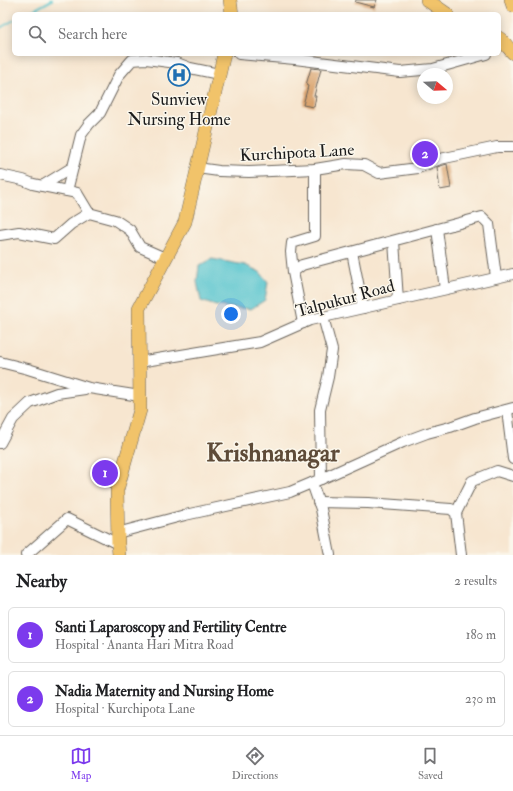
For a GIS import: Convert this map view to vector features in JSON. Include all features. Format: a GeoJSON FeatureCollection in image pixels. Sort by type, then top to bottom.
{"type":"FeatureCollection","features":[{"type":"Feature","properties":{"kind":"main road"},"geometry":{"type":"LineString","coordinates":[[230,0],[232,12]]}},
{"type":"Feature","properties":{"kind":"main road"},"geometry":{"type":"LineString","coordinates":[[427,0],[444,12]]}},
{"type":"Feature","properties":{"kind":"main road"},"geometry":{"type":"LineString","coordinates":[[511,0],[513,6]]}},
{"type":"Feature","properties":{"kind":"main road"},"geometry":{"type":"LineString","coordinates":[[118,544],[117,490],[140,410],[139,308],[185,222],[224,56]]}},
{"type":"Feature","properties":{"kind":"street"},"geometry":{"type":"LineString","coordinates":[[261,56],[400,72],[433,69],[479,56]]}},
{"type":"Feature","properties":{"kind":"street"},"geometry":{"type":"LineString","coordinates":[[67,191],[81,135],[88,124],[100,113],[119,75],[132,60],[146,59],[177,63],[190,68],[219,74]]}},
{"type":"Feature","properties":{"kind":"street","name":"Kurchipota Lane"},"geometry":{"type":"LineString","coordinates":[[197,168],[220,171],[249,172],[315,169],[346,164],[364,165],[379,173],[418,168],[440,159],[497,147],[513,147]]}},
{"type":"Feature","properties":{"kind":"street"},"geometry":{"type":"LineString","coordinates":[[42,186],[73,167]]}},
{"type":"Feature","properties":{"kind":"street"},"geometry":{"type":"LineString","coordinates":[[302,324],[291,252],[292,243],[315,236],[315,169]]}},
{"type":"Feature","properties":{"kind":"street"},"geometry":{"type":"LineString","coordinates":[[0,175],[76,193],[88,213],[115,220],[130,230],[140,247],[165,258]]}},
{"type":"Feature","properties":{"kind":"street"},"geometry":{"type":"LineString","coordinates":[[0,235],[19,232],[54,239],[71,224],[88,213]]}},
{"type":"Feature","properties":{"kind":"street"},"geometry":{"type":"LineString","coordinates":[[293,272],[302,265],[482,217],[489,224],[496,277]]}},
{"type":"Feature","properties":{"kind":"street"},"geometry":{"type":"LineString","coordinates":[[437,229],[445,289]]}},
{"type":"Feature","properties":{"kind":"street"},"geometry":{"type":"LineString","coordinates":[[394,240],[398,300]]}},
{"type":"Feature","properties":{"kind":"street"},"geometry":{"type":"LineString","coordinates":[[352,252],[363,308]]}},
{"type":"Feature","properties":{"kind":"street","name":"Talpukur Road"},"geometry":{"type":"LineString","coordinates":[[139,362],[260,342],[310,320],[513,274]]}},
{"type":"Feature","properties":{"kind":"street"},"geometry":{"type":"LineString","coordinates":[[323,317],[332,350],[320,410],[317,481],[318,502],[321,509],[330,555]]}},
{"type":"Feature","properties":{"kind":"street"},"geometry":{"type":"LineString","coordinates":[[0,362],[89,388],[140,396]]}},
{"type":"Feature","properties":{"kind":"street"},"geometry":{"type":"LineString","coordinates":[[0,443],[13,419],[30,403],[58,393],[89,388]]}},
{"type":"Feature","properties":{"kind":"street"},"geometry":{"type":"LineString","coordinates":[[26,555],[67,519],[118,544],[185,515],[290,492],[403,442],[475,418],[510,409],[513,459]]}},
{"type":"Feature","properties":{"kind":"street"},"geometry":{"type":"LineString","coordinates":[[462,555],[456,513],[472,481],[497,471],[513,476]]}},
{"type":"Feature","properties":{"kind":"street"},"geometry":{"type":"LineString","coordinates":[[318,502],[368,503],[451,509],[456,513]]}},
{"type":"Feature","properties":{"kind":"water"},"geometry":{"type":"Polygon","coordinates":[[[212,259],[245,265],[260,272],[268,282],[265,300],[251,309],[216,306],[201,301],[197,282],[199,266],[212,259]]]}},
{"type":"Feature","properties":{"kind":"building"},"geometry":{"type":"Polygon","coordinates":[[[356,0],[377,0],[374,7],[355,2],[356,0]]]}},
{"type":"Feature","properties":{"kind":"building"},"geometry":{"type":"Polygon","coordinates":[[[311,68],[321,69],[314,96],[316,96],[314,107],[303,105],[308,86],[306,85],[311,68]]]}},
{"type":"Feature","properties":{"kind":"building"},"geometry":{"type":"Polygon","coordinates":[[[174,69],[189,74],[185,83],[171,77],[174,69]]]}},
{"type":"Feature","properties":{"kind":"building"},"geometry":{"type":"Polygon","coordinates":[[[447,164],[451,188],[440,190],[437,167],[447,164]]]}},
{"type":"Feature","properties":{"kind":"building"},"geometry":{"type":"Polygon","coordinates":[[[101,467],[115,469],[111,481],[99,479],[101,467]]]}},
{"type":"Feature","properties":{"kind":"waterway"},"geometry":{"type":"LineString","coordinates":[[30,12],[52,0]]}},
{"type":"Feature","properties":{"kind":"waterway"},"geometry":{"type":"LineString","coordinates":[[0,28],[12,21]]}},
{"type":"Feature","properties":{"kind":"place","name":"Sunview Nursing Home"},"geometry":{"type":"Point","coordinates":[179,75]}},
{"type":"Feature","properties":{"kind":"place","name":"Nadia Maternity and Nursing Home"},"geometry":{"type":"Point","coordinates":[425,154]}},
{"type":"Feature","properties":{"kind":"place","name":"Santi Laparoscopy and Fertility Centre"},"geometry":{"type":"Point","coordinates":[105,473]}},
{"type":"Feature","properties":{"kind":"district","name":"Krishnanagar"},"geometry":{"type":"Point","coordinates":[273,452]}}]}
